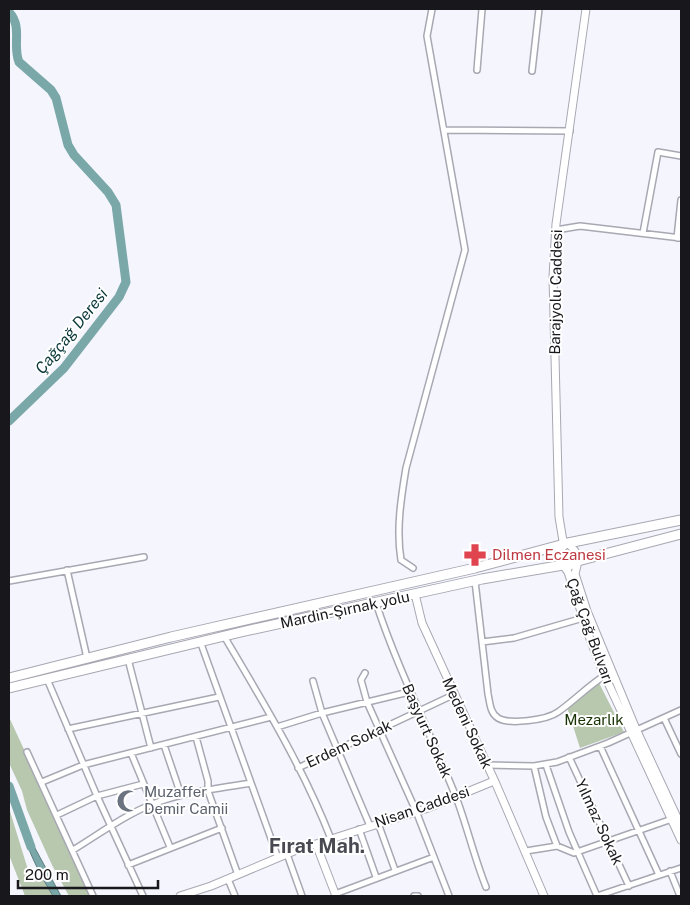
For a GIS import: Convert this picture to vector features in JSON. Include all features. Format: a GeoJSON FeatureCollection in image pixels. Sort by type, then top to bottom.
{"type":"FeatureCollection","features":[{"type":"Feature","properties":{"kind":"highway","name":"Mardin-Şırnak yolu"},"geometry":{"type":"LineString","coordinates":[[9,678],[87,658],[476,568],[568,543],[681,520]]}},
{"type":"Feature","properties":{"kind":"highway","name":"Mardin-Şırnak yolu"},"geometry":{"type":"LineString","coordinates":[[9,688],[224,636],[415,594],[475,581],[563,565],[568,566],[578,561],[681,534]]}},
{"type":"Feature","properties":{"kind":"street"},"geometry":{"type":"LineString","coordinates":[[414,568],[401,560],[399,546],[402,491],[406,468],[465,250],[427,36],[432,9]]}},
{"type":"Feature","properties":{"kind":"street"},"geometry":{"type":"LineString","coordinates":[[477,70],[482,9]]}},
{"type":"Feature","properties":{"kind":"street"},"geometry":{"type":"LineString","coordinates":[[532,71],[539,9]]}},
{"type":"Feature","properties":{"kind":"street","name":"Barajyolu Caddesi"},"geometry":{"type":"LineString","coordinates":[[568,543],[563,541],[559,517],[553,277],[556,230],[586,9]]}},
{"type":"Feature","properties":{"kind":"street"},"geometry":{"type":"LineString","coordinates":[[444,130],[570,130]]}},
{"type":"Feature","properties":{"kind":"street"},"geometry":{"type":"LineString","coordinates":[[643,233],[658,152],[681,156]]}},
{"type":"Feature","properties":{"kind":"street"},"geometry":{"type":"LineString","coordinates":[[556,230],[580,226],[679,238],[681,200]]}},
{"type":"Feature","properties":{"kind":"street","name":"Çağ Çağ Bulvarı"},"geometry":{"type":"LineString","coordinates":[[608,674],[575,574],[578,561],[576,551],[568,543],[559,551],[559,558],[568,572],[583,618],[633,731],[681,826]]}},
{"type":"Feature","properties":{"kind":"street"},"geometry":{"type":"LineString","coordinates":[[9,581],[144,557]]}},
{"type":"Feature","properties":{"kind":"street"},"geometry":{"type":"LineString","coordinates":[[68,570],[87,658]]}},
{"type":"Feature","properties":{"kind":"street"},"geometry":{"type":"LineString","coordinates":[[475,581],[491,710],[497,718],[506,722],[548,717],[558,712],[581,692],[608,674]]}},
{"type":"Feature","properties":{"kind":"street","name":"Medeni Sokak"},"geometry":{"type":"LineString","coordinates":[[415,594],[422,623],[453,695],[526,851],[544,896]]}},
{"type":"Feature","properties":{"kind":"street","name":"Başyurt Sokak"},"geometry":{"type":"LineString","coordinates":[[376,603],[409,692],[456,797],[474,856],[486,887]]}},
{"type":"Feature","properties":{"kind":"street"},"geometry":{"type":"LineString","coordinates":[[482,642],[514,638],[583,618]]}},
{"type":"Feature","properties":{"kind":"street"},"geometry":{"type":"LineString","coordinates":[[224,636],[278,727],[320,810],[331,839]]}},
{"type":"Feature","properties":{"kind":"street"},"geometry":{"type":"LineString","coordinates":[[200,642],[278,858]]}},
{"type":"Feature","properties":{"kind":"street"},"geometry":{"type":"LineString","coordinates":[[128,659],[144,713],[151,748]]}},
{"type":"Feature","properties":{"kind":"street"},"geometry":{"type":"LineString","coordinates":[[365,673],[362,680],[367,702],[416,811],[450,896]]}},
{"type":"Feature","properties":{"kind":"street"},"geometry":{"type":"LineString","coordinates":[[47,679],[97,796],[143,896]]}},
{"type":"Feature","properties":{"kind":"street"},"geometry":{"type":"LineString","coordinates":[[313,681],[322,713],[395,870]]}},
{"type":"Feature","properties":{"kind":"street"},"geometry":{"type":"LineString","coordinates":[[278,727],[322,713],[409,692]]}},
{"type":"Feature","properties":{"kind":"street","name":"Erdem Sokak"},"geometry":{"type":"LineString","coordinates":[[298,768],[453,695]]}},
{"type":"Feature","properties":{"kind":"street"},"geometry":{"type":"LineString","coordinates":[[68,729],[219,697]]}},
{"type":"Feature","properties":{"kind":"street"},"geometry":{"type":"LineString","coordinates":[[487,765],[546,765],[600,746],[681,710]]}},
{"type":"Feature","properties":{"kind":"street"},"geometry":{"type":"LineString","coordinates":[[42,782],[84,765],[272,717]]}},
{"type":"Feature","properties":{"kind":"street"},"geometry":{"type":"LineString","coordinates":[[664,718],[681,754]]}},
{"type":"Feature","properties":{"kind":"street"},"geometry":{"type":"LineString","coordinates":[[196,737],[208,781],[208,791],[238,875]]}},
{"type":"Feature","properties":{"kind":"street"},"geometry":{"type":"LineString","coordinates":[[164,745],[182,795]]}},
{"type":"Feature","properties":{"kind":"street"},"geometry":{"type":"LineString","coordinates":[[600,746],[640,831],[658,875]]}},
{"type":"Feature","properties":{"kind":"street"},"geometry":{"type":"LineString","coordinates":[[27,752],[93,896]]}},
{"type":"Feature","properties":{"kind":"street"},"geometry":{"type":"LineString","coordinates":[[131,753],[170,848]]}},
{"type":"Feature","properties":{"kind":"street","name":"Yılmaz Sokak"},"geometry":{"type":"LineString","coordinates":[[569,758],[629,886]]}},
{"type":"Feature","properties":{"kind":"street"},"geometry":{"type":"LineString","coordinates":[[546,765],[577,852],[597,896],[681,868]]}},
{"type":"Feature","properties":{"kind":"street"},"geometry":{"type":"LineString","coordinates":[[534,766],[542,801],[557,846]]}},
{"type":"Feature","properties":{"kind":"street","name":"Nisan Caddesi"},"geometry":{"type":"LineString","coordinates":[[180,896],[228,879],[286,854],[456,797],[494,780]]}},
{"type":"Feature","properties":{"kind":"street"},"geometry":{"type":"LineString","coordinates":[[72,850],[151,805],[182,795],[251,783]]}},
{"type":"Feature","properties":{"kind":"street"},"geometry":{"type":"LineString","coordinates":[[57,815],[97,796],[143,784]]}},
{"type":"Feature","properties":{"kind":"street"},"geometry":{"type":"LineString","coordinates":[[526,851],[557,846],[577,852],[677,818]]}},
{"type":"Feature","properties":{"kind":"street","name":"Çağ Çağ Bulvarı"},"geometry":{"type":"LineString","coordinates":[[677,818],[681,840]]}},
{"type":"Feature","properties":{"kind":"street"},"geometry":{"type":"LineString","coordinates":[[128,865],[222,828]]}},
{"type":"Feature","properties":{"kind":"street"},"geometry":{"type":"LineString","coordinates":[[359,829],[376,877]]}},
{"type":"Feature","properties":{"kind":"street"},"geometry":{"type":"LineString","coordinates":[[316,844],[336,895],[376,877],[434,857]]}},
{"type":"Feature","properties":{"kind":"street"},"geometry":{"type":"LineString","coordinates":[[286,854],[302,896]]}},
{"type":"Feature","properties":{"kind":"street"},"geometry":{"type":"LineString","coordinates":[[670,871],[680,896]]}},
{"type":"Feature","properties":{"kind":"street"},"geometry":{"type":"LineString","coordinates":[[228,879],[235,896]]}},
{"type":"Feature","properties":{"kind":"green space","name":"Mezarlık"},"geometry":{"type":"Polygon","coordinates":[[[599,683],[624,732],[580,748],[567,707],[599,683]]]}},
{"type":"Feature","properties":{"kind":"green space"},"geometry":{"type":"Polygon","coordinates":[[[9,717],[78,866],[89,896],[69,896],[52,865],[27,810],[22,791],[9,763],[9,717]]]}},
{"type":"Feature","properties":{"kind":"green space"},"geometry":{"type":"Polygon","coordinates":[[[9,808],[29,873],[44,881],[53,896],[25,896],[9,855],[9,808]]]}},
{"type":"Feature","properties":{"kind":"shaded area"},"geometry":{"type":"Polygon","coordinates":[[[27,836],[61,896],[53,896],[45,882],[25,839],[27,836]]]}},
{"type":"Feature","properties":{"kind":"waterway","name":"Çağçağ Deresi"},"geometry":{"type":"LineString","coordinates":[[9,12],[15,24],[16,49],[19,62],[51,90],[56,98],[68,145],[74,155],[108,192],[116,205],[126,282],[119,297],[64,368],[9,421]]}},
{"type":"Feature","properties":{"kind":"waterway","name":"Çağçağ Deresi"},"geometry":{"type":"LineString","coordinates":[[9,786],[31,847]]}},
{"type":"Feature","properties":{"kind":"place","name":"Dilmen Eczanesi"},"geometry":{"type":"Point","coordinates":[475,555]}},
{"type":"Feature","properties":{"kind":"place","name":"Muzaffer Demir Camii"},"geometry":{"type":"Point","coordinates":[128,801]}},
{"type":"Feature","properties":{"kind":"district","name":"Fırat Mah."},"geometry":{"type":"Point","coordinates":[317,846]}}]}
